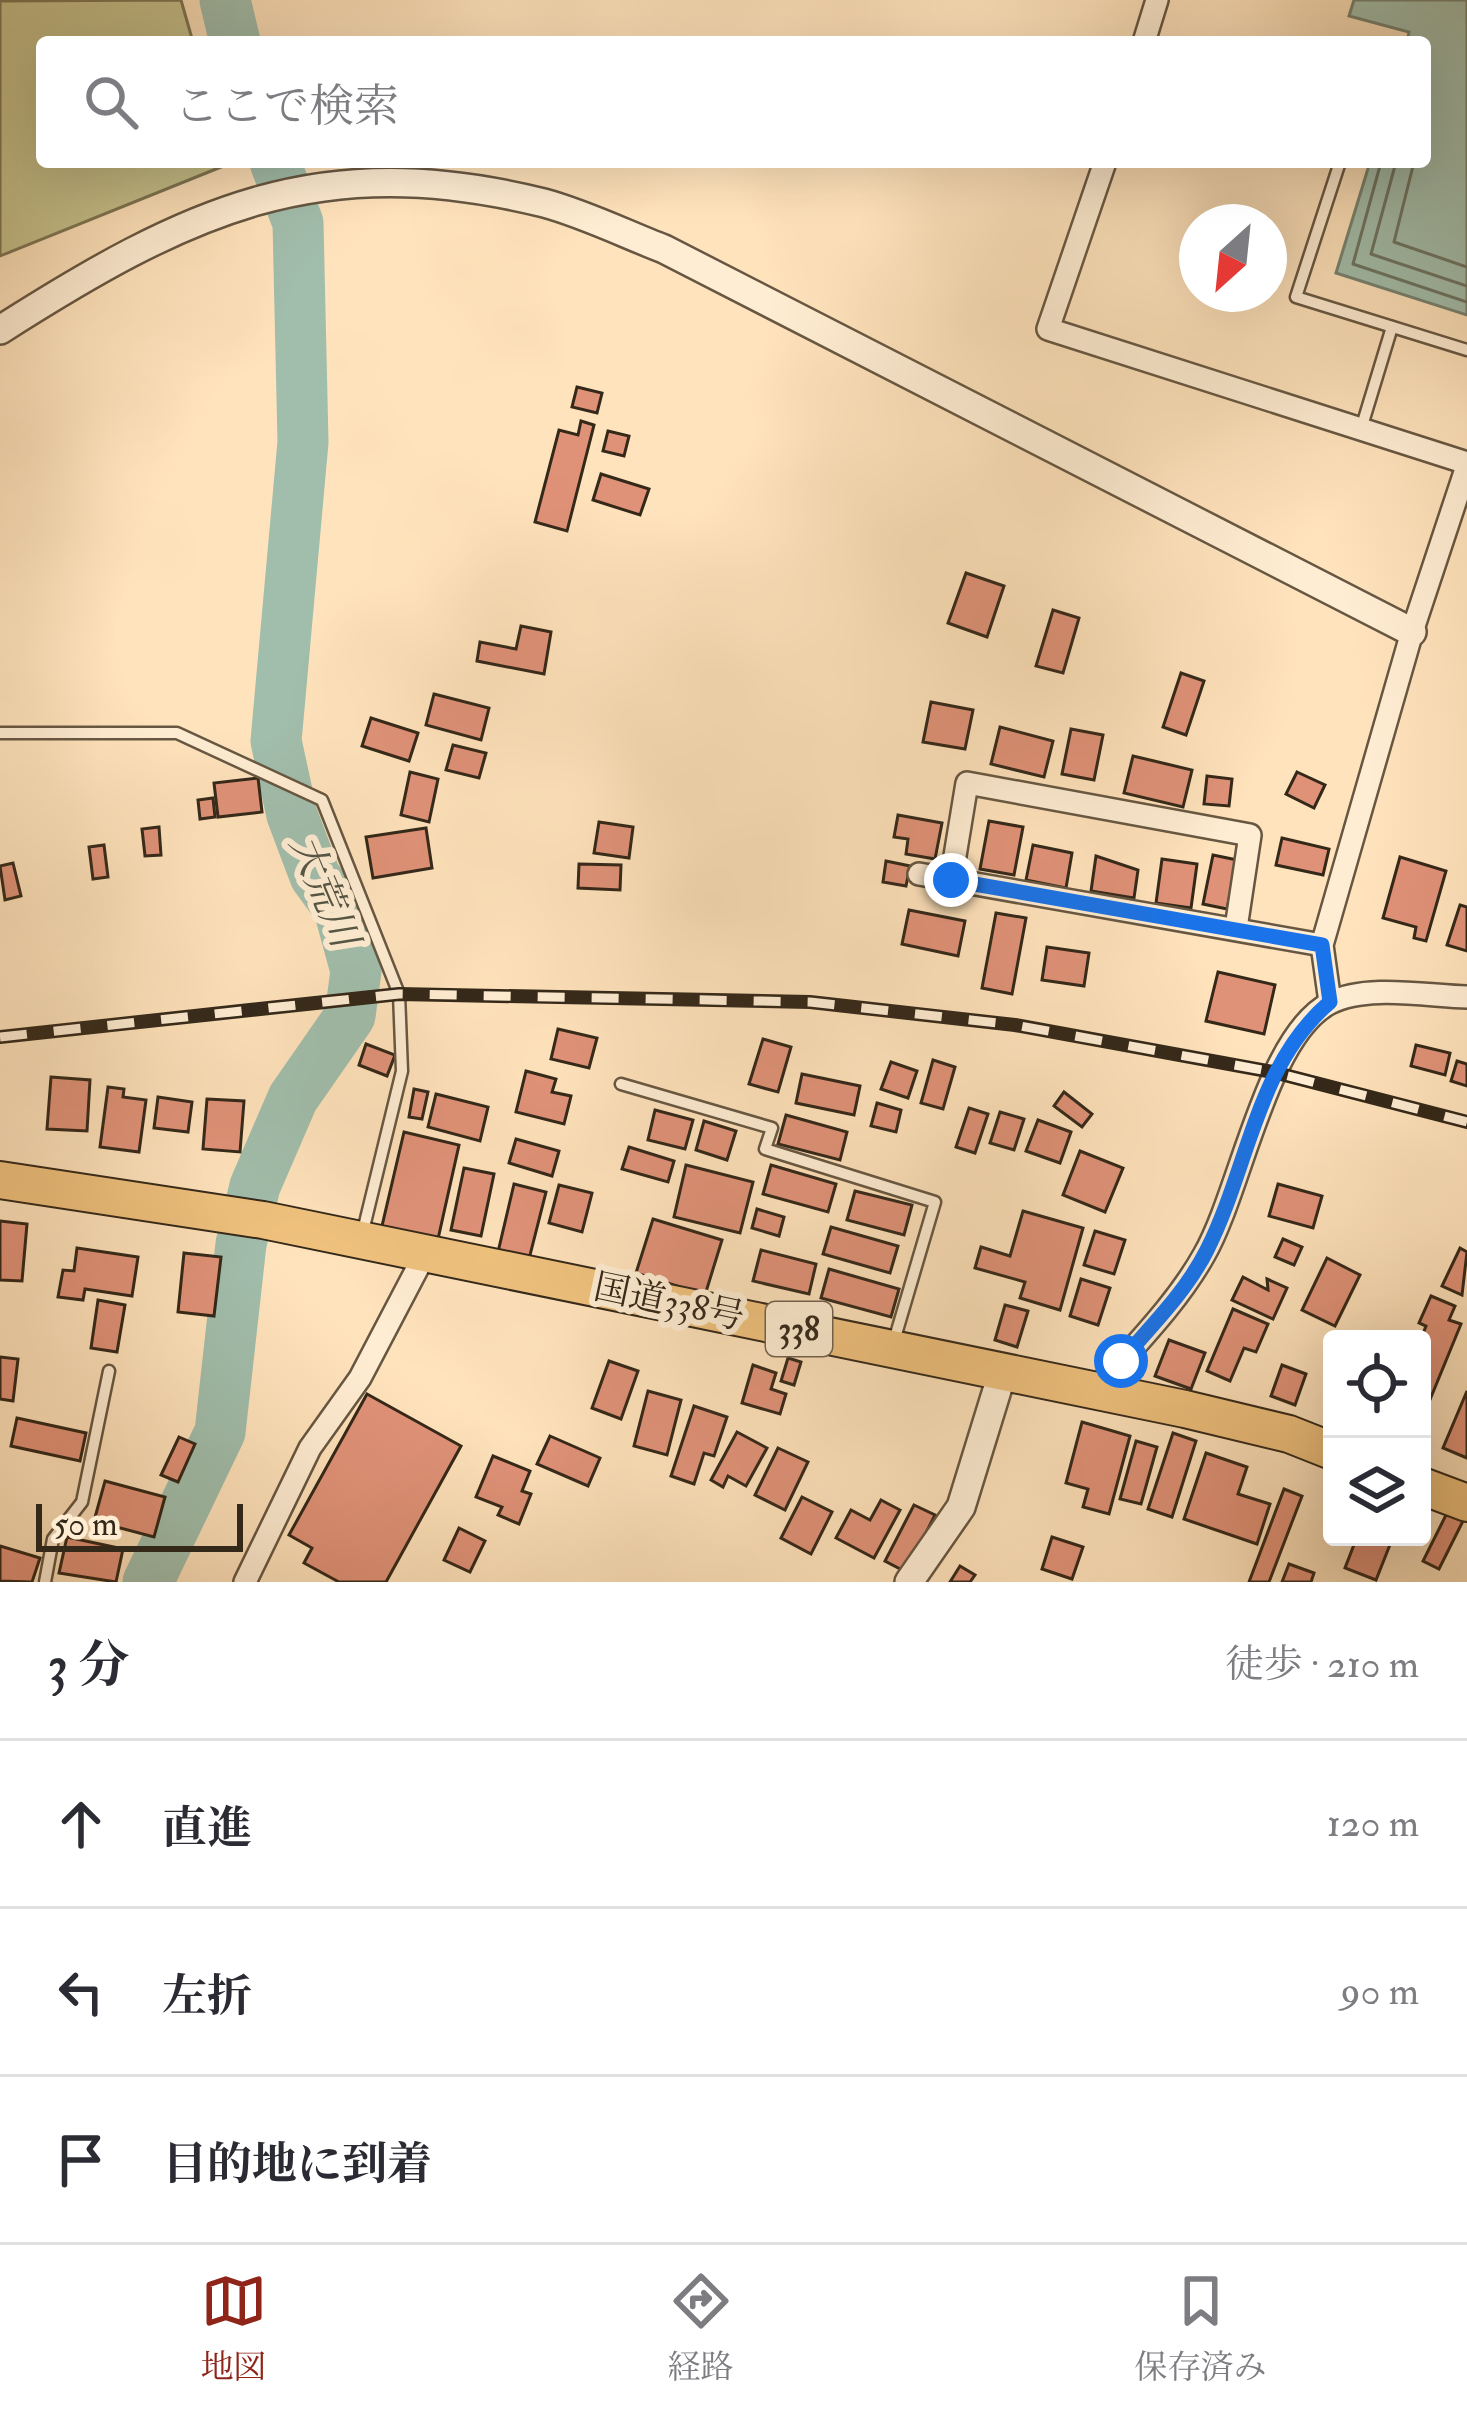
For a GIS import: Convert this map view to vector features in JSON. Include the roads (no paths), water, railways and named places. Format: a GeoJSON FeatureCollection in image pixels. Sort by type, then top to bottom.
{"type":"FeatureCollection","features":[{"type":"Feature","properties":{"kind":"highway","name":"国道338号"},"geometry":{"type":"LineString","coordinates":[[0,1180],[250,1217],[426,1252],[1095,1391],[1289,1434],[1323,1447]]}},
{"type":"Feature","properties":{"kind":"highway"},"geometry":{"type":"LineString","coordinates":[[1431,1489],[1467,1503]]}},
{"type":"Feature","properties":{"kind":"street"},"geometry":{"type":"LineString","coordinates":[[1146,36],[1157,0]]}},
{"type":"Feature","properties":{"kind":"street"},"geometry":{"type":"LineString","coordinates":[[1103,168],[1048,329],[1467,465],[1412,632],[1322,945],[1330,1002]]}},
{"type":"Feature","properties":{"kind":"street"},"geometry":{"type":"LineString","coordinates":[[0,330],[119,255],[246,202],[353,181],[464,187],[548,204],[664,249],[1412,632]]}},
{"type":"Feature","properties":{"kind":"street"},"geometry":{"type":"LineString","coordinates":[[951,880],[967,783],[1250,835],[1236,928]]}},
{"type":"Feature","properties":{"kind":"street"},"geometry":{"type":"LineString","coordinates":[[919,874],[1322,945]]}},
{"type":"Feature","properties":{"kind":"street"},"geometry":{"type":"LineString","coordinates":[[1095,1391],[1177,1297],[1207,1251],[1273,1072],[1309,1020],[1330,1002],[1361,995],[1467,997]]}},
{"type":"Feature","properties":{"kind":"street"},"geometry":{"type":"LineString","coordinates":[[244,1582],[310,1448],[361,1378],[426,1252]]}},
{"type":"Feature","properties":{"kind":"street"},"geometry":{"type":"LineString","coordinates":[[909,1582],[961,1508],[1002,1374]]}},
{"type":"Feature","properties":{"kind":"lane"},"geometry":{"type":"LineString","coordinates":[[1338,168],[1296,297],[1467,350]]}},
{"type":"Feature","properties":{"kind":"lane"},"geometry":{"type":"LineString","coordinates":[[1360,429],[1392,327]]}},
{"type":"Feature","properties":{"kind":"lane"},"geometry":{"type":"LineString","coordinates":[[0,733],[177,733],[322,800],[399,994],[402,1071],[361,1239]]}},
{"type":"Feature","properties":{"kind":"lane"},"geometry":{"type":"LineString","coordinates":[[622,1084],[772,1128],[765,1149],[934,1202],[891,1349]]}},
{"type":"Feature","properties":{"kind":"lane"},"geometry":{"type":"LineString","coordinates":[[44,1582],[53,1539],[82,1502],[109,1371]]}},
{"type":"Feature","properties":{"kind":"water"},"geometry":{"type":"Polygon","coordinates":[[[1354,0],[1467,0],[1467,315],[1336,273],[1368,168],[1431,168],[1431,36],[1408,36],[1409,32],[1349,16],[1354,0]]]}},
{"type":"Feature","properties":{"kind":"waterway","name":"大荒川"},"geometry":{"type":"LineString","coordinates":[[225,0],[234,36]]}},
{"type":"Feature","properties":{"kind":"waterway","name":"大荒川"},"geometry":{"type":"LineString","coordinates":[[148,1582],[220,1432],[241,1244],[255,1186],[293,1098],[350,1016],[356,971],[339,909],[315,876],[292,815],[276,741],[303,442],[298,223],[277,168]]}},
{"type":"Feature","properties":{"kind":"railway"},"geometry":{"type":"LineString","coordinates":[[0,1037],[399,994],[810,1002],[1015,1025],[1273,1072],[1467,1122]]}}]}
